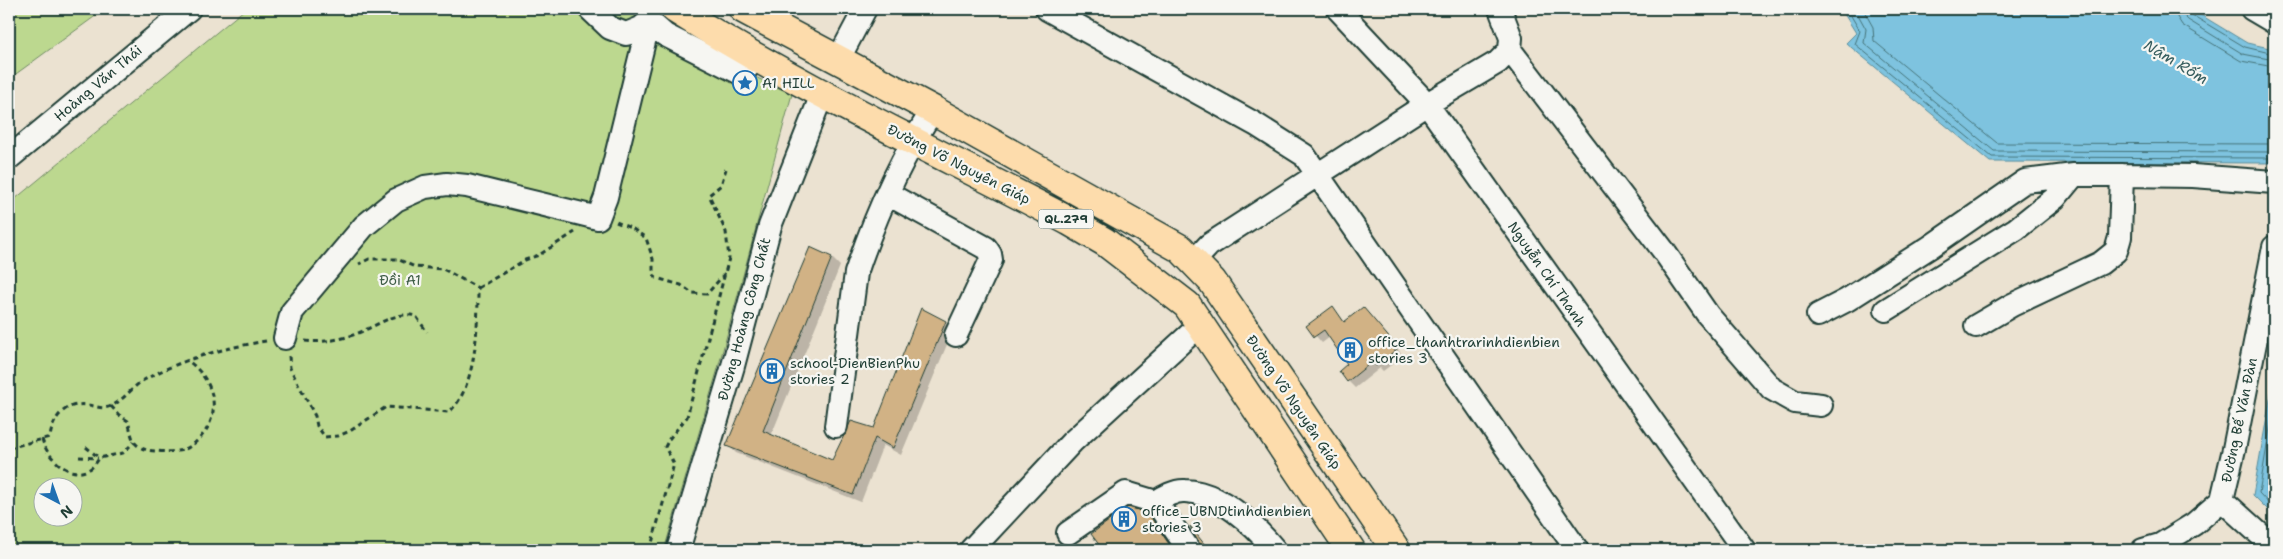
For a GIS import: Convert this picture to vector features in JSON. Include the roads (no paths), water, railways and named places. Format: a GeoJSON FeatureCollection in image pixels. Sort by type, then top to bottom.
{"type":"FeatureCollection","features":[{"type":"Feature","properties":{"kind":"highway","name":"Đường Võ Nguyên Giáp"},"geometry":{"type":"LineString","coordinates":[[675,9],[823,92],[1069,221],[1105,242],[1187,305],[1351,550]]}},
{"type":"Feature","properties":{"kind":"highway","name":"Đường Võ Nguyên Giáp"},"geometry":{"type":"LineString","coordinates":[[743,9],[933,110],[1120,213],[1181,249],[1212,281],[1396,550]]}},
{"type":"Feature","properties":{"kind":"highway"},"geometry":{"type":"LineString","coordinates":[[823,92],[838,60]]}},
{"type":"Feature","properties":{"kind":"highway"},"geometry":{"type":"LineString","coordinates":[[1306,484],[1337,464]]}},
{"type":"Feature","properties":{"kind":"street","name":"Hoàng Văn Thái"},"geometry":{"type":"LineString","coordinates":[[9,158],[188,9]]}},
{"type":"Feature","properties":{"kind":"street"},"geometry":{"type":"LineString","coordinates":[[590,9],[610,28],[626,34],[640,28],[649,21]]}},
{"type":"Feature","properties":{"kind":"street"},"geometry":{"type":"LineString","coordinates":[[838,60],[865,9]]}},
{"type":"Feature","properties":{"kind":"street"},"geometry":{"type":"LineString","coordinates":[[1047,9],[1255,124],[1304,155],[1577,550]]}},
{"type":"Feature","properties":{"kind":"street","name":"Nguyễn Chí Thanh"},"geometry":{"type":"LineString","coordinates":[[1338,9],[1427,104],[1744,550]]}},
{"type":"Feature","properties":{"kind":"street"},"geometry":{"type":"LineString","coordinates":[[1193,262],[1209,245],[1427,104],[1498,62],[1510,50],[1511,38],[1500,9]]}},
{"type":"Feature","properties":{"kind":"street"},"geometry":{"type":"LineString","coordinates":[[2252,9],[2274,22]]}},
{"type":"Feature","properties":{"kind":"street"},"geometry":{"type":"LineString","coordinates":[[649,21],[665,35],[742,74],[757,56]]}},
{"type":"Feature","properties":{"kind":"street"},"geometry":{"type":"LineString","coordinates":[[285,338],[292,312],[364,226],[396,200],[424,187],[447,184],[467,186],[599,216],[606,197],[649,21]]}},
{"type":"Feature","properties":{"kind":"street"},"geometry":{"type":"LineString","coordinates":[[1510,50],[1663,250],[1708,314],[1772,390],[1795,402],[1821,405]]}},
{"type":"Feature","properties":{"kind":"street","name":"Đường Hoàng Công Chất"},"geometry":{"type":"LineString","coordinates":[[678,550],[733,366],[770,226],[823,92]]}},
{"type":"Feature","properties":{"kind":"street"},"geometry":{"type":"LineString","coordinates":[[836,426],[856,273],[888,194],[913,140],[933,110]]}},
{"type":"Feature","properties":{"kind":"street"},"geometry":{"type":"LineString","coordinates":[[1886,310],[2016,228],[2055,198],[2074,175]]}},
{"type":"Feature","properties":{"kind":"street"},"geometry":{"type":"LineString","coordinates":[[1818,315],[1847,300],[1930,247],[2025,181],[2074,175],[2122,175],[2193,176],[2274,182]]}},
{"type":"Feature","properties":{"kind":"street"},"geometry":{"type":"LineString","coordinates":[[1976,326],[2021,300],[2101,263],[2116,251],[2120,237],[2122,175]]}},
{"type":"Feature","properties":{"kind":"street"},"geometry":{"type":"LineString","coordinates":[[888,194],[986,248],[990,254],[991,260],[956,336]]}},
{"type":"Feature","properties":{"kind":"street","name":"Đường Bế Văn Đàn"},"geometry":{"type":"LineString","coordinates":[[2143,550],[2160,545],[2194,524],[2222,500],[2236,440],[2274,247]]}},
{"type":"Feature","properties":{"kind":"street"},"geometry":{"type":"LineString","coordinates":[[971,550],[1072,442],[1200,325]]}},
{"type":"Feature","properties":{"kind":"street"},"geometry":{"type":"LineString","coordinates":[[1156,502],[1183,490],[1204,494],[1223,504],[1250,524],[1271,548]]}},
{"type":"Feature","properties":{"kind":"street"},"geometry":{"type":"LineString","coordinates":[[1068,533],[1126,493],[1156,502],[1189,550]]}},
{"type":"Feature","properties":{"kind":"street"},"geometry":{"type":"LineString","coordinates":[[2222,500],[2274,548]]}},
{"type":"Feature","properties":{"kind":"water","name":"Nậm Rốm"},"geometry":{"type":"Polygon","coordinates":[[[1841,9],[2191,9],[2247,43],[2274,49],[2274,163],[1990,162],[1846,43],[1856,33],[1841,9]]]}},
{"type":"Feature","properties":{"kind":"water"},"geometry":{"type":"Polygon","coordinates":[[[2274,377],[2274,516],[2253,495],[2274,377]]]}},
{"type":"Feature","properties":{"kind":"place","name":"A1 HILL"},"geometry":{"type":"Point","coordinates":[745,83]}},
{"type":"Feature","properties":{"kind":"place","name":"office_thanhtrarinhdienbien stories 3"},"geometry":{"type":"Point","coordinates":[1350,350]}},
{"type":"Feature","properties":{"kind":"place","name":"school-DienBienPhu stories 2"},"geometry":{"type":"Point","coordinates":[772,371]}},
{"type":"Feature","properties":{"kind":"place","name":"office_UBNDtinhdienbien stories 3"},"geometry":{"type":"Point","coordinates":[1124,519]}},
{"type":"Feature","properties":{"kind":"park label","name":"Đồi A1"},"geometry":{"type":"Point","coordinates":[400,280]}}]}
